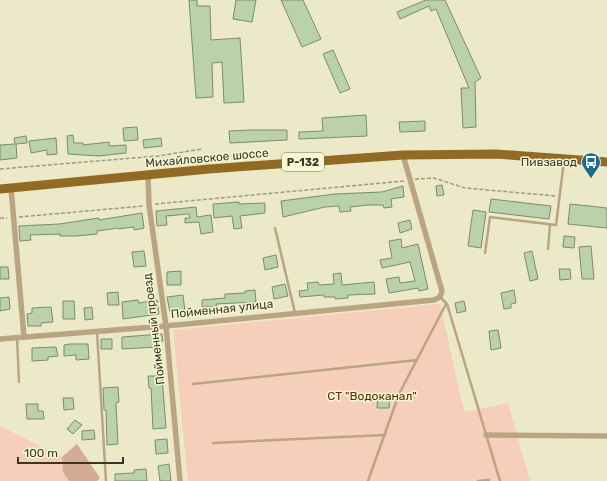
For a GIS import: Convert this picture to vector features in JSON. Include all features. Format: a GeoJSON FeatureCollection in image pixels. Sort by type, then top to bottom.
{"type":"FeatureCollection","features":[{"type":"Feature","properties":{"kind":"main road","name":"Михайловское шоссе"},"geometry":{"type":"LineString","coordinates":[[0,189],[148,175],[403,155],[496,154],[607,162]]}},
{"type":"Feature","properties":{"kind":"street"},"geometry":{"type":"LineString","coordinates":[[403,155],[442,291],[440,297]]}},
{"type":"Feature","properties":{"kind":"street","name":"Пойменный проезд"},"geometry":{"type":"LineString","coordinates":[[148,175],[149,205],[166,326],[180,481]]}},
{"type":"Feature","properties":{"kind":"street"},"geometry":{"type":"LineString","coordinates":[[11,188],[24,337]]}},
{"type":"Feature","properties":{"kind":"street","name":"Пойменная улица"},"geometry":{"type":"LineString","coordinates":[[0,339],[166,326],[434,300],[440,297]]}},
{"type":"Feature","properties":{"kind":"street"},"geometry":{"type":"LineString","coordinates":[[486,435],[607,436]]}},
{"type":"Feature","properties":{"kind":"lane"},"geometry":{"type":"LineString","coordinates":[[485,253],[490,217],[556,225],[565,158]]}},
{"type":"Feature","properties":{"kind":"lane"},"geometry":{"type":"LineString","coordinates":[[548,249],[550,225]]}},
{"type":"Feature","properties":{"kind":"lane"},"geometry":{"type":"LineString","coordinates":[[275,228],[296,313]]}},
{"type":"Feature","properties":{"kind":"lane"},"geometry":{"type":"LineString","coordinates":[[440,297],[447,304],[500,481]]}},
{"type":"Feature","properties":{"kind":"lane"},"geometry":{"type":"LineString","coordinates":[[368,481],[399,394],[447,304]]}},
{"type":"Feature","properties":{"kind":"lane"},"geometry":{"type":"LineString","coordinates":[[97,331],[106,481]]}},
{"type":"Feature","properties":{"kind":"lane"},"geometry":{"type":"LineString","coordinates":[[17,337],[19,382]]}},
{"type":"Feature","properties":{"kind":"lane"},"geometry":{"type":"LineString","coordinates":[[193,384],[417,360]]}},
{"type":"Feature","properties":{"kind":"lane"},"geometry":{"type":"LineString","coordinates":[[213,443],[385,435]]}},
{"type":"Feature","properties":{"kind":"lane"},"geometry":{"type":"LineString","coordinates":[[478,481],[489,480]]}},
{"type":"Feature","properties":{"kind":"path"},"geometry":{"type":"LineString","coordinates":[[0,169],[158,156],[202,149]]}},
{"type":"Feature","properties":{"kind":"path"},"geometry":{"type":"LineString","coordinates":[[0,218],[434,178],[465,188],[559,196]]}},
{"type":"Feature","properties":{"kind":"green space","name":"СТ \"Водоканал\""},"geometry":{"type":"Polygon","coordinates":[[[440,304],[464,412],[508,403],[530,481],[188,481],[173,330],[440,304]]]}},
{"type":"Feature","properties":{"kind":"green space"},"geometry":{"type":"Polygon","coordinates":[[[0,426],[62,457],[85,481],[0,481],[0,426]]]}},
{"type":"Feature","properties":{"kind":"shaded area"},"geometry":{"type":"Polygon","coordinates":[[[77,444],[100,478],[97,481],[69,481],[63,472],[62,457],[77,444]]]}},
{"type":"Feature","properties":{"kind":"building"},"geometry":{"type":"Polygon","coordinates":[[[189,0],[197,0],[197,6],[210,6],[211,40],[240,38],[244,102],[224,103],[222,62],[212,63],[213,97],[196,98],[189,0]]]}},
{"type":"Feature","properties":{"kind":"building"},"geometry":{"type":"Polygon","coordinates":[[[236,0],[256,0],[252,22],[233,19],[236,0]]]}},
{"type":"Feature","properties":{"kind":"building"},"geometry":{"type":"Polygon","coordinates":[[[281,0],[303,0],[321,39],[302,47],[281,0]]]}},
{"type":"Feature","properties":{"kind":"building"},"geometry":{"type":"Polygon","coordinates":[[[426,0],[445,0],[481,78],[475,82],[476,127],[463,128],[461,88],[469,88],[436,9],[431,11],[429,6],[400,19],[397,12],[426,0]]]}},
{"type":"Feature","properties":{"kind":"building"},"geometry":{"type":"Polygon","coordinates":[[[333,50],[350,89],[340,93],[323,54],[333,50]]]}},
{"type":"Feature","properties":{"kind":"building"},"geometry":{"type":"Polygon","coordinates":[[[366,115],[367,136],[299,139],[299,132],[323,131],[322,118],[366,115]]]}},
{"type":"Feature","properties":{"kind":"building"},"geometry":{"type":"Polygon","coordinates":[[[425,121],[425,131],[400,132],[399,122],[425,121]]]}},
{"type":"Feature","properties":{"kind":"building"},"geometry":{"type":"Polygon","coordinates":[[[137,127],[138,140],[124,141],[123,128],[137,127]]]}},
{"type":"Feature","properties":{"kind":"building"},"geometry":{"type":"Polygon","coordinates":[[[287,130],[287,140],[230,143],[229,131],[287,130]]]}},
{"type":"Feature","properties":{"kind":"building"},"geometry":{"type":"Polygon","coordinates":[[[73,135],[74,143],[83,143],[83,145],[109,142],[109,146],[126,145],[126,153],[99,156],[68,154],[67,136],[73,135]]]}},
{"type":"Feature","properties":{"kind":"building"},"geometry":{"type":"Polygon","coordinates":[[[26,136],[27,143],[16,144],[17,158],[0,160],[0,145],[15,144],[14,138],[26,136]]]}},
{"type":"Feature","properties":{"kind":"building"},"geometry":{"type":"Polygon","coordinates":[[[56,138],[57,154],[47,155],[47,150],[31,153],[29,141],[56,138]]]}},
{"type":"Feature","properties":{"kind":"building"},"geometry":{"type":"Polygon","coordinates":[[[161,138],[162,146],[144,148],[143,140],[161,138]]]}},
{"type":"Feature","properties":{"kind":"building"},"geometry":{"type":"Polygon","coordinates":[[[442,185],[444,195],[437,196],[436,186],[442,185]]]}},
{"type":"Feature","properties":{"kind":"building"},"geometry":{"type":"Polygon","coordinates":[[[403,186],[404,197],[391,199],[392,207],[384,208],[383,205],[368,205],[350,207],[351,211],[340,212],[339,206],[325,207],[283,217],[281,201],[335,194],[382,192],[403,186]]]}},
{"type":"Feature","properties":{"kind":"building"},"geometry":{"type":"Polygon","coordinates":[[[491,199],[551,206],[549,219],[489,212],[491,199]]]}},
{"type":"Feature","properties":{"kind":"building"},"geometry":{"type":"Polygon","coordinates":[[[239,202],[239,204],[265,203],[265,213],[240,216],[242,228],[234,229],[232,216],[214,218],[213,204],[239,202]]]}},
{"type":"Feature","properties":{"kind":"building"},"geometry":{"type":"Polygon","coordinates":[[[570,204],[607,208],[607,228],[568,224],[570,204]]]}},
{"type":"Feature","properties":{"kind":"building"},"geometry":{"type":"Polygon","coordinates":[[[196,207],[197,217],[211,215],[213,232],[201,234],[199,222],[185,223],[185,218],[190,218],[189,214],[166,216],[167,225],[157,226],[156,211],[196,207]]]}},
{"type":"Feature","properties":{"kind":"building"},"geometry":{"type":"Polygon","coordinates":[[[473,210],[486,212],[481,248],[468,246],[473,210]]]}},
{"type":"Feature","properties":{"kind":"building"},"geometry":{"type":"Polygon","coordinates":[[[142,213],[144,228],[134,230],[134,227],[118,228],[97,231],[97,234],[76,236],[60,236],[60,234],[30,235],[31,240],[20,241],[19,226],[59,224],[99,218],[99,220],[142,213]]]}},
{"type":"Feature","properties":{"kind":"building"},"geometry":{"type":"Polygon","coordinates":[[[410,220],[412,229],[400,233],[398,223],[410,220]]]}},
{"type":"Feature","properties":{"kind":"building"},"geometry":{"type":"Polygon","coordinates":[[[564,236],[575,237],[574,248],[563,247],[564,236]]]}},
{"type":"Feature","properties":{"kind":"building"},"geometry":{"type":"Polygon","coordinates":[[[401,239],[402,248],[418,244],[428,289],[419,291],[418,288],[389,293],[386,279],[399,277],[400,283],[415,281],[410,262],[382,268],[380,260],[392,258],[389,241],[401,239]]]}},
{"type":"Feature","properties":{"kind":"building"},"geometry":{"type":"Polygon","coordinates":[[[591,246],[594,279],[582,279],[579,247],[591,246]]]}},
{"type":"Feature","properties":{"kind":"building"},"geometry":{"type":"Polygon","coordinates":[[[144,251],[146,266],[134,267],[132,252],[144,251]]]}},
{"type":"Feature","properties":{"kind":"building"},"geometry":{"type":"Polygon","coordinates":[[[532,251],[538,279],[530,281],[524,253],[532,251]]]}},
{"type":"Feature","properties":{"kind":"building"},"geometry":{"type":"Polygon","coordinates":[[[276,255],[278,267],[265,270],[263,258],[276,255]]]}},
{"type":"Feature","properties":{"kind":"building"},"geometry":{"type":"Polygon","coordinates":[[[0,267],[8,267],[9,279],[0,279],[0,267]]]}},
{"type":"Feature","properties":{"kind":"building"},"geometry":{"type":"Polygon","coordinates":[[[559,269],[570,269],[571,279],[560,280],[559,269]]]}},
{"type":"Feature","properties":{"kind":"building"},"geometry":{"type":"Polygon","coordinates":[[[181,271],[181,285],[167,285],[167,272],[181,271]]]}},
{"type":"Feature","properties":{"kind":"building"},"geometry":{"type":"Polygon","coordinates":[[[341,273],[342,285],[374,282],[375,294],[348,295],[348,298],[335,299],[335,297],[324,297],[324,295],[300,297],[299,291],[308,290],[307,283],[318,282],[319,285],[334,284],[333,274],[341,273]]]}},
{"type":"Feature","properties":{"kind":"building"},"geometry":{"type":"Polygon","coordinates":[[[285,284],[288,296],[274,299],[272,287],[285,284]]]}},
{"type":"Feature","properties":{"kind":"building"},"geometry":{"type":"Polygon","coordinates":[[[255,290],[256,302],[216,304],[217,306],[202,307],[202,300],[225,298],[225,294],[245,293],[245,291],[255,290]]]}},
{"type":"Feature","properties":{"kind":"building"},"geometry":{"type":"Polygon","coordinates":[[[514,290],[516,303],[511,304],[511,308],[504,309],[501,293],[514,290]]]}},
{"type":"Feature","properties":{"kind":"building"},"geometry":{"type":"Polygon","coordinates":[[[118,292],[119,305],[108,305],[107,293],[118,292]]]}},
{"type":"Feature","properties":{"kind":"building"},"geometry":{"type":"Polygon","coordinates":[[[183,295],[185,312],[178,314],[177,311],[170,312],[167,297],[183,295]]]}},
{"type":"Feature","properties":{"kind":"building"},"geometry":{"type":"Polygon","coordinates":[[[9,297],[10,309],[0,311],[0,298],[9,297]]]}},
{"type":"Feature","properties":{"kind":"building"},"geometry":{"type":"Polygon","coordinates":[[[138,300],[139,303],[157,300],[159,314],[123,319],[122,302],[138,300]]]}},
{"type":"Feature","properties":{"kind":"building"},"geometry":{"type":"Polygon","coordinates":[[[63,301],[74,301],[75,319],[63,319],[63,301]]]}},
{"type":"Feature","properties":{"kind":"building"},"geometry":{"type":"Polygon","coordinates":[[[464,301],[466,311],[457,313],[455,303],[464,301]]]}},
{"type":"Feature","properties":{"kind":"building"},"geometry":{"type":"Polygon","coordinates":[[[51,307],[53,322],[41,323],[41,326],[28,326],[27,314],[32,313],[32,308],[51,307]]]}},
{"type":"Feature","properties":{"kind":"building"},"geometry":{"type":"Polygon","coordinates":[[[92,307],[93,319],[85,320],[84,308],[92,307]]]}},
{"type":"Feature","properties":{"kind":"building"},"geometry":{"type":"Polygon","coordinates":[[[498,330],[501,348],[491,350],[489,331],[498,330]]]}},
{"type":"Feature","properties":{"kind":"building"},"geometry":{"type":"Polygon","coordinates":[[[162,334],[163,341],[158,341],[158,347],[122,349],[122,337],[162,334]]]}},
{"type":"Feature","properties":{"kind":"building"},"geometry":{"type":"Polygon","coordinates":[[[101,339],[112,339],[112,349],[101,349],[101,339]]]}},
{"type":"Feature","properties":{"kind":"building"},"geometry":{"type":"Polygon","coordinates":[[[88,344],[89,359],[76,360],[76,355],[64,356],[64,345],[88,344]]]}},
{"type":"Feature","properties":{"kind":"building"},"geometry":{"type":"Polygon","coordinates":[[[56,347],[58,356],[48,357],[48,360],[32,361],[32,348],[56,347]]]}},
{"type":"Feature","properties":{"kind":"building"},"geometry":{"type":"Polygon","coordinates":[[[148,376],[162,376],[166,428],[153,429],[151,388],[149,388],[148,376]]]}},
{"type":"Feature","properties":{"kind":"building"},"geometry":{"type":"Polygon","coordinates":[[[118,387],[119,402],[116,403],[118,444],[107,445],[106,410],[104,410],[103,388],[118,387]]]}},
{"type":"Feature","properties":{"kind":"building"},"geometry":{"type":"Polygon","coordinates":[[[378,395],[390,395],[389,408],[377,408],[378,395]]]}},
{"type":"Feature","properties":{"kind":"building"},"geometry":{"type":"Polygon","coordinates":[[[63,398],[73,398],[74,409],[64,410],[63,398]]]}},
{"type":"Feature","properties":{"kind":"building"},"geometry":{"type":"Polygon","coordinates":[[[26,404],[38,404],[38,411],[43,411],[44,419],[27,419],[26,404]]]}},
{"type":"Feature","properties":{"kind":"building"},"geometry":{"type":"Polygon","coordinates":[[[75,420],[82,425],[73,434],[67,429],[75,420]]]}},
{"type":"Feature","properties":{"kind":"building"},"geometry":{"type":"Polygon","coordinates":[[[94,430],[95,439],[82,440],[82,431],[94,430]]]}},
{"type":"Feature","properties":{"kind":"building"},"geometry":{"type":"Polygon","coordinates":[[[167,439],[168,453],[156,454],[155,440],[167,439]]]}},
{"type":"Feature","properties":{"kind":"building"},"geometry":{"type":"Polygon","coordinates":[[[169,464],[171,481],[160,481],[158,466],[169,464]]]}},
{"type":"Feature","properties":{"kind":"building"},"geometry":{"type":"Polygon","coordinates":[[[146,469],[147,481],[115,481],[115,474],[134,473],[134,470],[146,469]]]}},
{"type":"Feature","properties":{"kind":"place","name":"Пивзавод"},"geometry":{"type":"Point","coordinates":[591,179]}}]}
